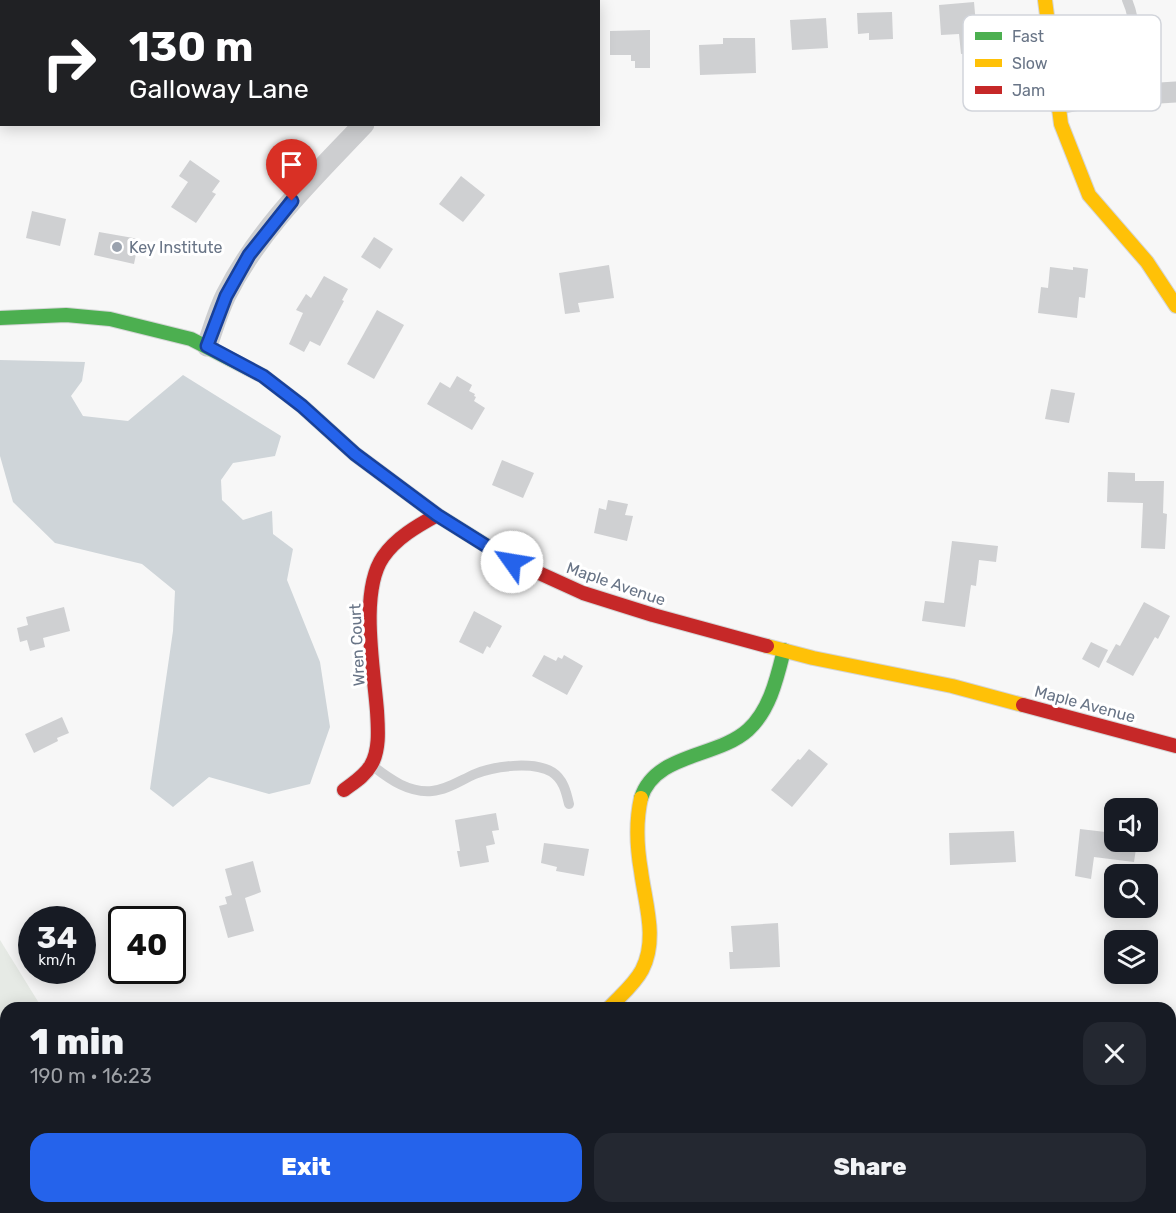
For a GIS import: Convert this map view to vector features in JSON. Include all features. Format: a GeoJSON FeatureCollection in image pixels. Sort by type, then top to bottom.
{"type":"FeatureCollection","features":[{"type":"Feature","properties":{"kind":"street"},"geometry":{"type":"LineString","coordinates":[[1045,0],[1047,15]]}},
{"type":"Feature","properties":{"kind":"street"},"geometry":{"type":"LineString","coordinates":[[1161,93],[1176,92]]}},
{"type":"Feature","properties":{"kind":"street"},"geometry":{"type":"LineString","coordinates":[[1059,111],[1061,124],[1089,195],[1147,262],[1176,306]]}},
{"type":"Feature","properties":{"kind":"street"},"geometry":{"type":"LineString","coordinates":[[207,346],[226,296],[249,255],[292,201],[362,126]]}},
{"type":"Feature","properties":{"kind":"street","name":"Maple Avenue"},"geometry":{"type":"LineString","coordinates":[[0,318],[66,315],[110,319],[191,339],[207,346],[263,376],[302,406],[355,454],[437,515],[512,562],[583,593],[653,615],[813,658],[952,686],[1176,746]]}},
{"type":"Feature","properties":{"kind":"street","name":"Wren Court"},"geometry":{"type":"LineString","coordinates":[[371,765],[374,759],[377,714],[371,653],[373,575],[378,563],[398,541],[416,526],[437,515]]}},
{"type":"Feature","properties":{"kind":"street"},"geometry":{"type":"LineString","coordinates":[[614,1002],[642,970],[649,952],[650,935],[640,864],[638,821],[640,800],[646,784],[658,773],[676,763],[739,737],[755,721],[765,706],[777,678],[784,650]]}},
{"type":"Feature","properties":{"kind":"street"},"geometry":{"type":"LineString","coordinates":[[344,790],[371,765]]}},
{"type":"Feature","properties":{"kind":"lane"},"geometry":{"type":"LineString","coordinates":[[1127,0],[1132,15]]}},
{"type":"Feature","properties":{"kind":"lane"},"geometry":{"type":"LineString","coordinates":[[371,765],[392,781],[408,789],[430,791],[442,789],[496,767],[533,767],[552,772],[560,779],[569,804]]}},
{"type":"Feature","properties":{"kind":"shaded area"},"geometry":{"type":"Polygon","coordinates":[[[0,360],[85,362],[82,381],[71,396],[83,416],[128,421],[183,375],[281,436],[275,456],[233,463],[221,480],[222,500],[243,520],[272,511],[273,534],[293,549],[287,580],[320,662],[330,727],[310,784],[269,794],[209,777],[173,807],[150,789],[173,631],[175,591],[142,564],[55,543],[13,502],[0,456],[0,360]]]}},
{"type":"Feature","properties":{"kind":"shaded area"},"geometry":{"type":"Polygon","coordinates":[[[0,940],[18,969],[18,984],[27,984],[38,1002],[0,1002],[0,940]]]}},
{"type":"Feature","properties":{"kind":"building"},"geometry":{"type":"Polygon","coordinates":[[[974,2],[975,15],[963,15],[963,54],[961,54],[959,34],[941,35],[939,5],[974,2]]]}},
{"type":"Feature","properties":{"kind":"building"},"geometry":{"type":"Polygon","coordinates":[[[892,12],[893,39],[869,40],[869,33],[858,34],[857,13],[892,12]]]}},
{"type":"Feature","properties":{"kind":"building"},"geometry":{"type":"Polygon","coordinates":[[[826,18],[828,48],[792,50],[790,20],[826,18]]]}},
{"type":"Feature","properties":{"kind":"building"},"geometry":{"type":"Polygon","coordinates":[[[650,30],[650,68],[635,68],[635,61],[631,61],[631,55],[610,55],[610,31],[650,30]]]}},
{"type":"Feature","properties":{"kind":"building"},"geometry":{"type":"Polygon","coordinates":[[[723,38],[755,38],[756,73],[700,75],[699,45],[723,44],[723,38]]]}},
{"type":"Feature","properties":{"kind":"building"},"geometry":{"type":"Polygon","coordinates":[[[190,160],[220,181],[212,192],[216,194],[196,223],[171,207],[188,182],[179,176],[190,160]]]}},
{"type":"Feature","properties":{"kind":"building"},"geometry":{"type":"Polygon","coordinates":[[[461,176],[485,195],[463,222],[439,204],[461,176]]]}},
{"type":"Feature","properties":{"kind":"building"},"geometry":{"type":"Polygon","coordinates":[[[32,211],[66,219],[60,246],[26,238],[32,211]]]}},
{"type":"Feature","properties":{"kind":"building","name":"Key Institute"},"geometry":{"type":"Polygon","coordinates":[[[99,232],[139,239],[134,264],[94,255],[99,232]]]}},
{"type":"Feature","properties":{"kind":"building"},"geometry":{"type":"Polygon","coordinates":[[[374,237],[393,249],[380,269],[361,257],[374,237]]]}},
{"type":"Feature","properties":{"kind":"building"},"geometry":{"type":"Polygon","coordinates":[[[609,265],[614,298],[578,303],[580,312],[565,314],[559,273],[609,265]]]}},
{"type":"Feature","properties":{"kind":"building"},"geometry":{"type":"Polygon","coordinates":[[[1050,267],[1088,269],[1085,298],[1079,297],[1077,318],[1038,313],[1041,287],[1048,288],[1050,267]]]}},
{"type":"Feature","properties":{"kind":"building"},"geometry":{"type":"Polygon","coordinates":[[[324,276],[348,289],[320,346],[310,341],[304,352],[289,344],[303,313],[296,310],[306,294],[311,298],[324,276]]]}},
{"type":"Feature","properties":{"kind":"building"},"geometry":{"type":"Polygon","coordinates":[[[377,310],[404,325],[374,379],[347,364],[377,310]]]}},
{"type":"Feature","properties":{"kind":"building"},"geometry":{"type":"Polygon","coordinates":[[[457,376],[472,385],[469,391],[475,394],[474,401],[485,408],[472,430],[427,404],[440,382],[450,388],[457,376]]]}},
{"type":"Feature","properties":{"kind":"building"},"geometry":{"type":"Polygon","coordinates":[[[1051,389],[1075,393],[1069,423],[1045,419],[1051,389]]]}},
{"type":"Feature","properties":{"kind":"building"},"geometry":{"type":"Polygon","coordinates":[[[502,460],[534,473],[523,498],[492,485],[502,460]]]}},
{"type":"Feature","properties":{"kind":"building"},"geometry":{"type":"Polygon","coordinates":[[[1108,472],[1135,473],[1135,481],[1164,481],[1163,513],[1167,514],[1165,549],[1141,548],[1143,503],[1107,502],[1108,472]]]}},
{"type":"Feature","properties":{"kind":"building"},"geometry":{"type":"Polygon","coordinates":[[[608,500],[628,504],[625,515],[633,516],[627,541],[594,533],[599,508],[606,510],[608,500]]]}},
{"type":"Feature","properties":{"kind":"building"},"geometry":{"type":"Polygon","coordinates":[[[952,541],[998,546],[996,562],[979,560],[976,586],[971,585],[965,627],[922,621],[925,601],[944,603],[952,541]]]}},
{"type":"Feature","properties":{"kind":"building"},"geometry":{"type":"Polygon","coordinates":[[[1144,602],[1170,616],[1158,639],[1155,637],[1133,676],[1106,662],[1116,644],[1120,646],[1144,602]]]}},
{"type":"Feature","properties":{"kind":"building"},"geometry":{"type":"Polygon","coordinates":[[[64,607],[70,631],[43,638],[45,647],[30,651],[27,640],[20,642],[17,628],[28,625],[26,617],[64,607]]]}},
{"type":"Feature","properties":{"kind":"building"},"geometry":{"type":"Polygon","coordinates":[[[474,611],[502,626],[490,648],[487,646],[483,654],[459,642],[474,611]]]}},
{"type":"Feature","properties":{"kind":"building"},"geometry":{"type":"Polygon","coordinates":[[[1091,642],[1108,650],[1099,668],[1082,659],[1091,642]]]}},
{"type":"Feature","properties":{"kind":"building"},"geometry":{"type":"Polygon","coordinates":[[[544,655],[556,661],[558,657],[562,659],[564,655],[583,666],[567,695],[532,676],[544,655]]]}},
{"type":"Feature","properties":{"kind":"building"},"geometry":{"type":"Polygon","coordinates":[[[62,717],[69,733],[34,753],[25,734],[62,717]]]}},
{"type":"Feature","properties":{"kind":"building"},"geometry":{"type":"Polygon","coordinates":[[[809,749],[828,764],[792,807],[771,790],[809,749]]]}},
{"type":"Feature","properties":{"kind":"building"},"geometry":{"type":"Polygon","coordinates":[[[496,813],[499,830],[492,831],[495,844],[486,846],[489,862],[460,867],[455,820],[496,813]]]}},
{"type":"Feature","properties":{"kind":"building"},"geometry":{"type":"Polygon","coordinates":[[[1080,829],[1104,832],[1104,852],[1136,852],[1134,862],[1094,857],[1091,879],[1075,876],[1080,829]]]}},
{"type":"Feature","properties":{"kind":"building"},"geometry":{"type":"Polygon","coordinates":[[[1014,831],[1016,862],[950,865],[949,833],[1014,831]]]}},
{"type":"Feature","properties":{"kind":"building"},"geometry":{"type":"Polygon","coordinates":[[[544,843],[589,849],[584,876],[556,871],[557,867],[541,863],[544,843]]]}},
{"type":"Feature","properties":{"kind":"building"},"geometry":{"type":"Polygon","coordinates":[[[253,861],[261,892],[245,898],[254,931],[228,938],[219,906],[227,904],[225,897],[232,895],[225,869],[253,861]]]}},
{"type":"Feature","properties":{"kind":"building"},"geometry":{"type":"Polygon","coordinates":[[[778,923],[780,967],[730,969],[729,952],[733,952],[731,926],[778,923]]]}},
{"type":"Feature","properties":{"kind":"traffic: fast"},"geometry":{"type":"LineString","coordinates":[[0,318],[66,315],[110,319],[191,339],[263,376],[302,406],[355,454],[437,515],[506,558]]}},
{"type":"Feature","properties":{"kind":"traffic: fast"},"geometry":{"type":"LineString","coordinates":[[641,798],[648,783],[659,772],[735,739],[756,722],[767,703],[784,650]]}},
{"type":"Feature","properties":{"kind":"traffic: slow"},"geometry":{"type":"LineString","coordinates":[[1045,0],[1047,15]]}},
{"type":"Feature","properties":{"kind":"traffic: slow"},"geometry":{"type":"LineString","coordinates":[[1059,111],[1061,124],[1089,195],[1147,262],[1176,306]]}},
{"type":"Feature","properties":{"kind":"traffic: slow"},"geometry":{"type":"LineString","coordinates":[[767,646],[813,658],[952,686],[1023,705]]}},
{"type":"Feature","properties":{"kind":"traffic: slow"},"geometry":{"type":"LineString","coordinates":[[615,1002],[639,975],[647,958],[649,946],[649,921],[638,844],[638,815],[641,798]]}},
{"type":"Feature","properties":{"kind":"traffic: jam"},"geometry":{"type":"LineString","coordinates":[[344,790],[368,769],[374,759],[377,746],[377,711],[370,632],[370,610],[376,572],[383,557],[394,544],[437,515]]}},
{"type":"Feature","properties":{"kind":"traffic: jam"},"geometry":{"type":"LineString","coordinates":[[506,558],[583,593],[767,646]]}},
{"type":"Feature","properties":{"kind":"traffic: jam"},"geometry":{"type":"LineString","coordinates":[[1023,705],[1176,746]]}},
{"type":"Feature","properties":{"kind":"place","name":"Key Institute"},"geometry":{"type":"Point","coordinates":[117,247]}},
{"type":"Feature","properties":{"kind":"route"},"geometry":{"type":"LineString","coordinates":[[292,201],[249,255],[226,296],[207,346],[263,376],[302,406],[355,454],[437,515],[512,562]]}}]}
